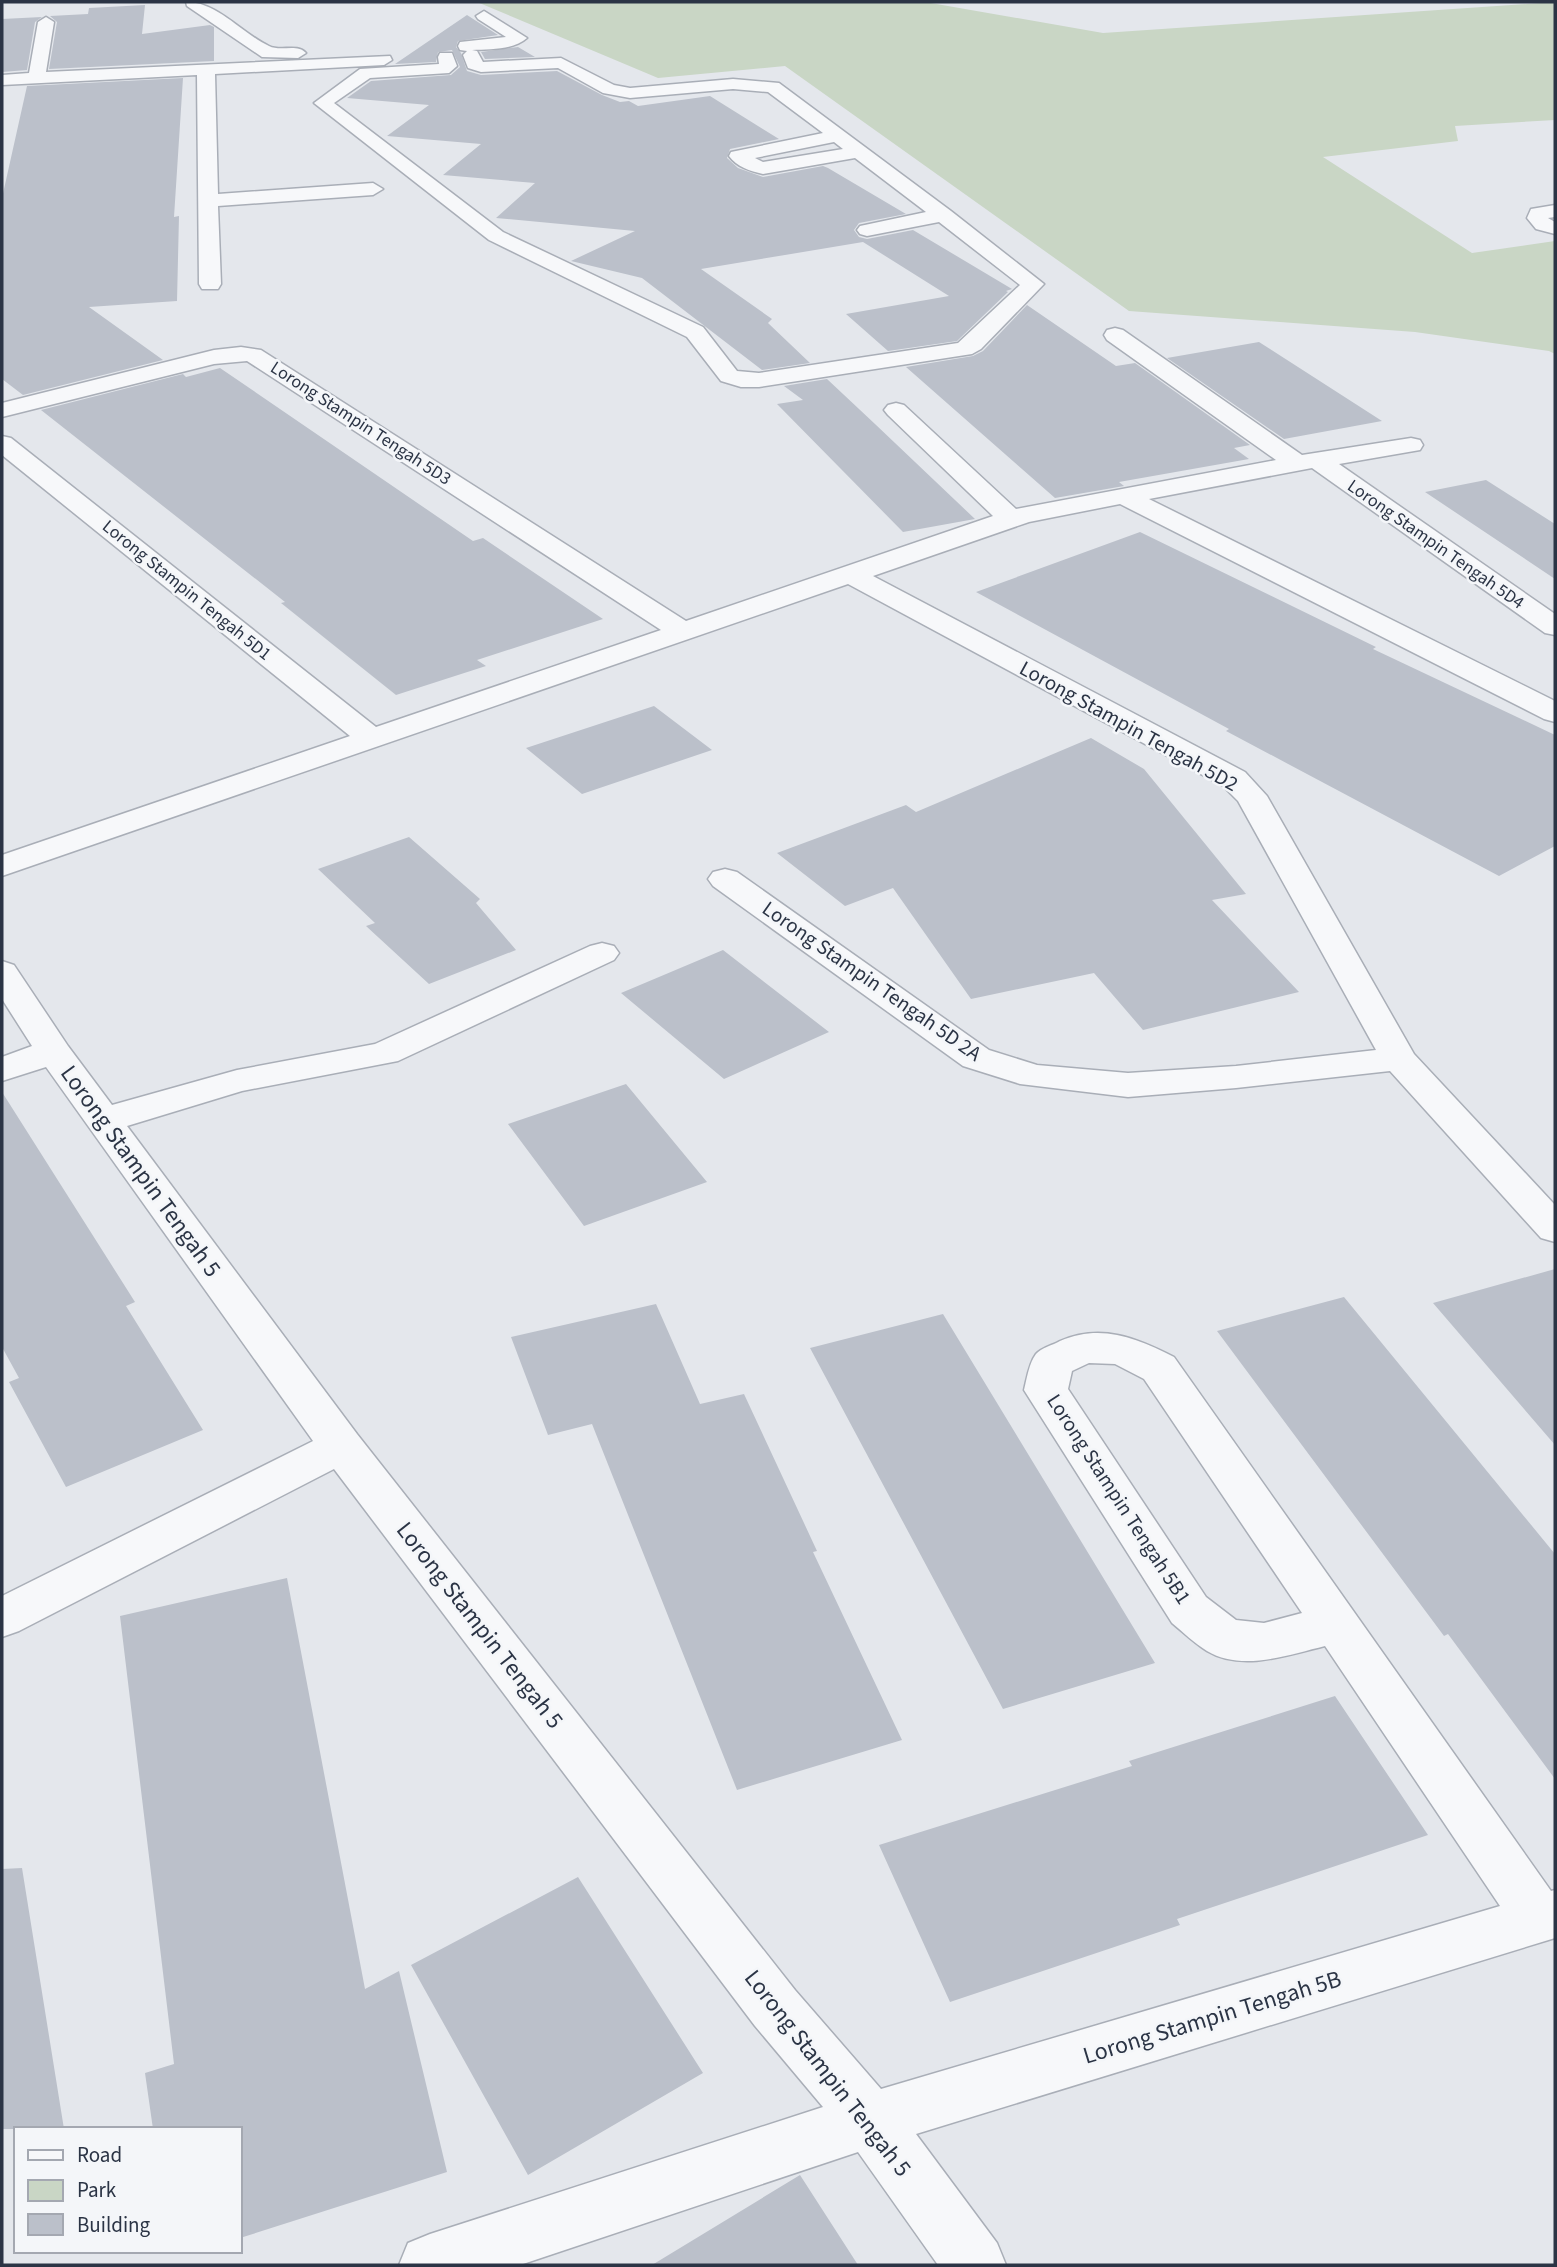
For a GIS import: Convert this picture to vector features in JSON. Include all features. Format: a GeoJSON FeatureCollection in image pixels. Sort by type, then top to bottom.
{"type":"FeatureCollection","features":[{"type":"Feature","properties":{"kind":"street"},"geometry":{"type":"LineString","coordinates":[[193,3],[270,54],[347,56],[391,48]]}},
{"type":"Feature","properties":{"kind":"street"},"geometry":{"type":"LineString","coordinates":[[2,80],[206,70],[347,56],[438,51],[519,38],[484,16]]}},
{"type":"Feature","properties":{"kind":"street"},"geometry":{"type":"LineString","coordinates":[[37,78],[46,22]]}},
{"type":"Feature","properties":{"kind":"street"},"geometry":{"type":"LineString","coordinates":[[438,51],[471,55],[555,51]]}},
{"type":"Feature","properties":{"kind":"street"},"geometry":{"type":"LineString","coordinates":[[438,51],[448,66],[443,69],[366,74],[323,103],[496,236],[695,332],[729,376],[734,378],[759,380],[953,352],[973,344],[1032,282],[859,152],[784,119]]}},
{"type":"Feature","properties":{"kind":"street"},"geometry":{"type":"LineString","coordinates":[[471,55],[474,64],[481,67],[561,64],[609,89],[630,93],[725,85],[755,84],[773,87],[828,137]]}},
{"type":"Feature","properties":{"kind":"street"},"geometry":{"type":"LineString","coordinates":[[206,70],[210,284]]}},
{"type":"Feature","properties":{"kind":"street"},"geometry":{"type":"LineString","coordinates":[[725,85],[760,105]]}},
{"type":"Feature","properties":{"kind":"street"},"geometry":{"type":"LineString","coordinates":[[828,137],[738,156],[763,168],[859,152]]}},
{"type":"Feature","properties":{"kind":"street"},"geometry":{"type":"LineString","coordinates":[[208,201],[373,189]]}},
{"type":"Feature","properties":{"kind":"street"},"geometry":{"type":"LineString","coordinates":[[1555,211],[1538,213],[1536,218],[1543,225],[1555,228]]}},
{"type":"Feature","properties":{"kind":"street"},"geometry":{"type":"LineString","coordinates":[[867,230],[944,215]]}},
{"type":"Feature","properties":{"kind":"street","name":"Lorong Stampin Tengah 5D4"},"geometry":{"type":"LineString","coordinates":[[1115,335],[1555,627]]}},
{"type":"Feature","properties":{"kind":"street","name":"Lorong Stampin Tengah 5D3"},"geometry":{"type":"LineString","coordinates":[[2,410],[214,358],[253,355],[685,633]]}},
{"type":"Feature","properties":{"kind":"street"},"geometry":{"type":"LineString","coordinates":[[896,410],[1011,519]]}},
{"type":"Feature","properties":{"kind":"street","name":"Lorong Stampin Tengah 5D1"},"geometry":{"type":"LineString","coordinates":[[2,443],[371,738]]}},
{"type":"Feature","properties":{"kind":"street"},"geometry":{"type":"LineString","coordinates":[[2,866],[1011,519],[1307,461],[1411,444]]}},
{"type":"Feature","properties":{"kind":"street"},"geometry":{"type":"LineString","coordinates":[[1126,496],[1549,704]]}},
{"type":"Feature","properties":{"kind":"street","name":"Lorong Stampin Tengah 5D2"},"geometry":{"type":"LineString","coordinates":[[851,575],[1234,779],[1251,796],[1399,1059],[1555,1229]]}},
{"type":"Feature","properties":{"kind":"street","name":"Lorong Stampin Tengah 5D 2A"},"geometry":{"type":"LineString","coordinates":[[725,878],[976,1058],[1032,1076],[1128,1085],[1236,1077],[1399,1059]]}},
{"type":"Feature","properties":{"kind":"street"},"geometry":{"type":"LineString","coordinates":[[104,1120],[237,1081],[384,1053],[602,953]]}},
{"type":"Feature","properties":{"kind":"street","name":"Lorong Stampin Tengah 5"},"geometry":{"type":"LineString","coordinates":[[2,972],[53,1051],[341,1446],[775,2008],[870,2120],[975,2265]]}},
{"type":"Feature","properties":{"kind":"street"},"geometry":{"type":"LineString","coordinates":[[2,1070],[53,1051]]}},
{"type":"Feature","properties":{"kind":"street","name":"Lorong Stampin Tengah 5B1"},"geometry":{"type":"LineString","coordinates":[[1337,1624],[1264,1642],[1225,1638],[1189,1610],[1046,1390],[1053,1362],[1084,1348],[1122,1349],[1160,1368],[1337,1624],[1547,1916]]}},
{"type":"Feature","properties":{"kind":"street"},"geometry":{"type":"LineString","coordinates":[[2,1618],[341,1446]]}},
{"type":"Feature","properties":{"kind":"street","name":"Lorong Stampin Tengah 5B"},"geometry":{"type":"LineString","coordinates":[[430,2265],[870,2120],[1547,1916]]}},
{"type":"Feature","properties":{"kind":"green space"},"geometry":{"type":"Polygon","coordinates":[[[477,2],[925,2],[1103,33],[1555,2],[1555,120],[1455,126],[1458,141],[1323,157],[1472,253],[1555,241],[1555,354],[1415,332],[1129,311],[785,66],[658,78],[477,2]]]}},
{"type":"Feature","properties":{"kind":"building"},"geometry":{"type":"Polygon","coordinates":[[[145,5],[142,34],[210,25],[214,27],[214,61],[49,69],[57,22],[50,16],[88,14],[89,8],[145,5]]]}},
{"type":"Feature","properties":{"kind":"building"},"geometry":{"type":"Polygon","coordinates":[[[467,15],[498,35],[458,41],[456,47],[467,71],[481,75],[557,71],[602,95],[620,102],[629,101],[638,106],[710,96],[779,139],[730,149],[727,158],[738,168],[763,177],[823,166],[828,168],[906,214],[859,223],[854,230],[859,237],[867,239],[913,230],[1012,289],[1006,291],[1008,292],[957,341],[888,351],[846,314],[949,296],[863,242],[701,269],[772,319],[768,323],[810,363],[762,370],[642,278],[571,261],[635,231],[496,218],[535,183],[443,175],[481,144],[387,136],[429,105],[347,98],[371,81],[451,75],[460,67],[452,50],[438,52],[436,62],[395,64],[467,15]]]}},
{"type":"Feature","properties":{"kind":"building"},"geometry":{"type":"Polygon","coordinates":[[[42,17],[35,22],[27,70],[2,72],[2,19],[42,17]]]}},
{"type":"Feature","properties":{"kind":"building"},"geometry":{"type":"Polygon","coordinates":[[[518,47],[535,57],[485,59],[481,52],[518,47]]]}},
{"type":"Feature","properties":{"kind":"building"},"geometry":{"type":"Polygon","coordinates":[[[183,78],[174,217],[179,216],[177,301],[89,307],[163,360],[23,395],[2,379],[2,198],[27,86],[183,78]]]}},
{"type":"Feature","properties":{"kind":"building"},"geometry":{"type":"Polygon","coordinates":[[[1027,305],[1116,366],[1135,363],[1250,445],[1234,448],[1249,459],[1119,482],[1124,486],[1055,498],[906,367],[973,356],[983,351],[1027,305]]]}},
{"type":"Feature","properties":{"kind":"building"},"geometry":{"type":"Polygon","coordinates":[[[1259,342],[1382,421],[1284,439],[1167,358],[1259,342]]]}},
{"type":"Feature","properties":{"kind":"building"},"geometry":{"type":"Polygon","coordinates":[[[220,368],[473,541],[483,538],[603,619],[477,660],[486,666],[396,695],[281,603],[285,602],[41,410],[183,374],[186,377],[220,368]]]}},
{"type":"Feature","properties":{"kind":"building"},"geometry":{"type":"Polygon","coordinates":[[[827,379],[975,519],[903,532],[777,404],[803,400],[784,386],[827,379]]]}},
{"type":"Feature","properties":{"kind":"building"},"geometry":{"type":"Polygon","coordinates":[[[1486,480],[1555,524],[1555,579],[1425,492],[1486,480]]]}},
{"type":"Feature","properties":{"kind":"building"},"geometry":{"type":"Polygon","coordinates":[[[1140,532],[1376,647],[1373,649],[1555,735],[1555,846],[1499,876],[1226,731],[1229,729],[976,592],[1140,532]]]}},
{"type":"Feature","properties":{"kind":"building"},"geometry":{"type":"Polygon","coordinates":[[[654,706],[712,750],[582,794],[526,748],[654,706]]]}},
{"type":"Feature","properties":{"kind":"building"},"geometry":{"type":"Polygon","coordinates":[[[1091,738],[1144,769],[1246,894],[1212,900],[1299,992],[1143,1030],[1094,973],[971,999],[893,888],[845,906],[777,853],[906,805],[916,812],[1091,738]]]}},
{"type":"Feature","properties":{"kind":"building"},"geometry":{"type":"Polygon","coordinates":[[[409,837],[480,899],[476,903],[516,950],[429,984],[366,926],[375,923],[318,869],[409,837]]]}},
{"type":"Feature","properties":{"kind":"building"},"geometry":{"type":"Polygon","coordinates":[[[723,950],[829,1032],[724,1079],[621,993],[723,950]]]}},
{"type":"Feature","properties":{"kind":"building"},"geometry":{"type":"Polygon","coordinates":[[[626,1084],[707,1182],[584,1226],[508,1124],[626,1084]]]}},
{"type":"Feature","properties":{"kind":"building"},"geometry":{"type":"Polygon","coordinates":[[[2,1092],[135,1302],[126,1306],[203,1430],[66,1487],[9,1382],[19,1378],[2,1347],[2,1092]]]}},
{"type":"Feature","properties":{"kind":"building"},"geometry":{"type":"Polygon","coordinates":[[[1555,1269],[1555,1445],[1433,1303],[1555,1269]]]}},
{"type":"Feature","properties":{"kind":"building"},"geometry":{"type":"Polygon","coordinates":[[[1344,1297],[1555,1554],[1555,1779],[1448,1634],[1444,1636],[1217,1331],[1344,1297]]]}},
{"type":"Feature","properties":{"kind":"building"},"geometry":{"type":"Polygon","coordinates":[[[656,1304],[700,1404],[744,1394],[817,1551],[813,1552],[902,1740],[737,1790],[592,1424],[548,1435],[511,1337],[656,1304]]]}},
{"type":"Feature","properties":{"kind":"building"},"geometry":{"type":"Polygon","coordinates":[[[943,1314],[1155,1663],[1003,1709],[810,1348],[943,1314]]]}},
{"type":"Feature","properties":{"kind":"building"},"geometry":{"type":"Polygon","coordinates":[[[287,1578],[365,1989],[399,1971],[447,2172],[242,2237],[242,2127],[153,2127],[145,2073],[174,2064],[120,1616],[287,1578]]]}},
{"type":"Feature","properties":{"kind":"building"},"geometry":{"type":"Polygon","coordinates":[[[1335,1696],[1428,1835],[1177,1919],[1180,1925],[950,2002],[879,1845],[1132,1766],[1129,1761],[1335,1696]]]}},
{"type":"Feature","properties":{"kind":"building"},"geometry":{"type":"Polygon","coordinates":[[[22,1868],[64,2127],[2,2129],[2,1869],[22,1868]]]}},
{"type":"Feature","properties":{"kind":"building"},"geometry":{"type":"Polygon","coordinates":[[[578,1877],[703,2073],[528,2175],[411,1965],[578,1877]]]}},
{"type":"Feature","properties":{"kind":"building"},"geometry":{"type":"Polygon","coordinates":[[[800,2175],[858,2265],[652,2265],[800,2175]]]}}]}
